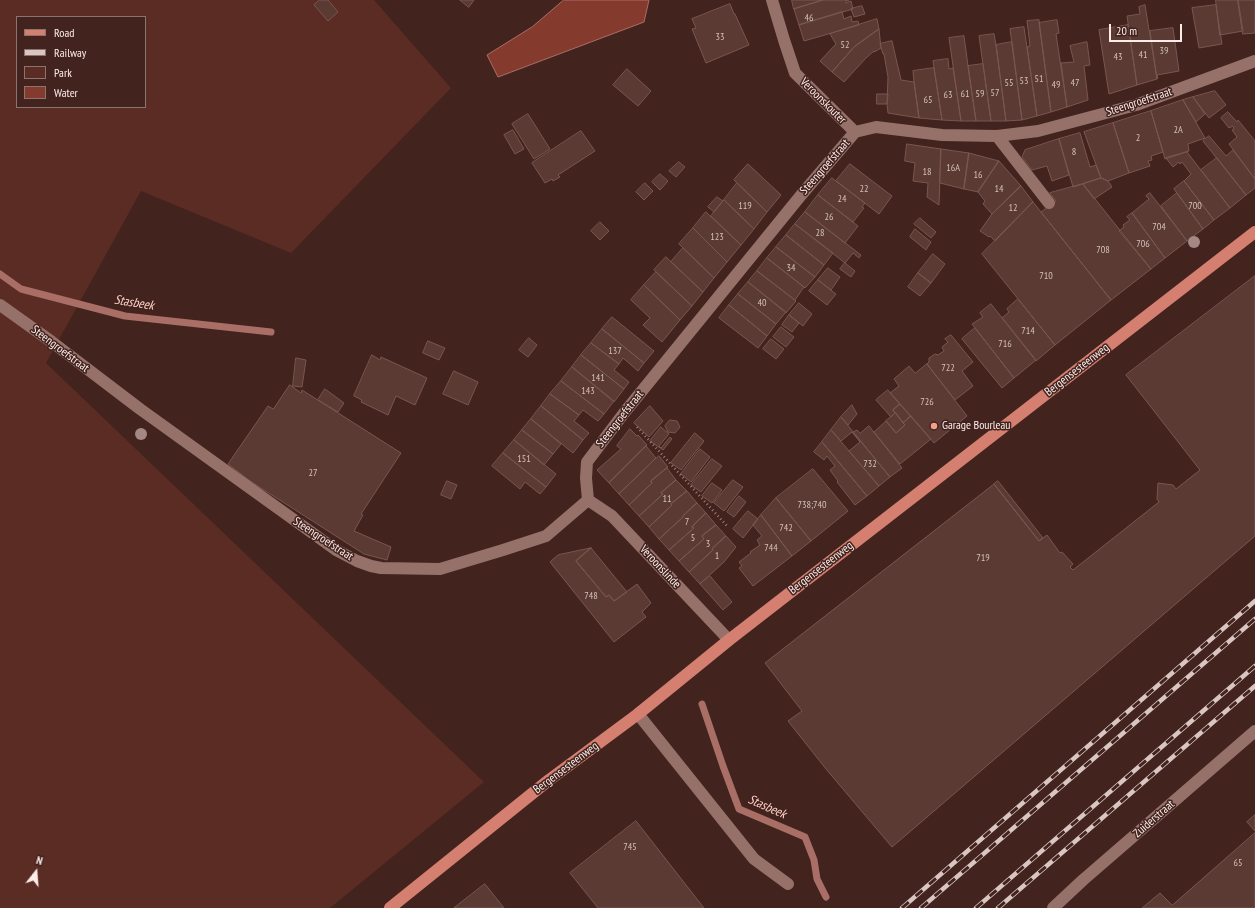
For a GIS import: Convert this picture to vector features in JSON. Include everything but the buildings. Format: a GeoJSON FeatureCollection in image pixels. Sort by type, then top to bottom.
{"type":"FeatureCollection","features":[{"type":"Feature","properties":{"kind":"main road","name":"Bergensesteenweg"},"geometry":{"type":"LineString","coordinates":[[390,908],[549,780],[638,714],[729,640],[1255,232]]}},
{"type":"Feature","properties":{"kind":"street","name":"Veroonskouter"},"geometry":{"type":"LineString","coordinates":[[772,0],[795,73],[855,132]]}},
{"type":"Feature","properties":{"kind":"street","name":"Steengroefstraat"},"geometry":{"type":"LineString","coordinates":[[0,305],[52,342],[140,410],[336,550],[357,561],[371,566],[382,568],[440,569],[546,536],[588,500],[586,478],[587,462],[624,413],[802,194],[855,132],[876,128],[942,135],[997,136],[1038,131],[1136,105],[1255,61]]}},
{"type":"Feature","properties":{"kind":"street"},"geometry":{"type":"LineString","coordinates":[[997,136],[1049,203]]}},
{"type":"Feature","properties":{"kind":"street","name":"Veroonslinde"},"geometry":{"type":"LineString","coordinates":[[588,500],[612,516],[729,640]]}},
{"type":"Feature","properties":{"kind":"street"},"geometry":{"type":"LineString","coordinates":[[638,714],[754,859],[788,884]]}},
{"type":"Feature","properties":{"kind":"street","name":"Zuiderstraat"},"geometry":{"type":"LineString","coordinates":[[1053,908],[1083,880],[1255,731]]}},
{"type":"Feature","properties":{"kind":"path"},"geometry":{"type":"LineString","coordinates":[[624,413],[727,526]]}},
{"type":"Feature","properties":{"kind":"green space"},"geometry":{"type":"Polygon","coordinates":[[[0,0],[374,0],[451,88],[291,253],[141,191],[46,363],[484,782],[330,908],[0,908],[0,0]]]}},
{"type":"Feature","properties":{"kind":"water"},"geometry":{"type":"Polygon","coordinates":[[[564,0],[649,0],[644,22],[498,77],[487,55],[532,27],[564,0]]]}},
{"type":"Feature","properties":{"kind":"waterway","name":"Stasbeek"},"geometry":{"type":"LineString","coordinates":[[0,274],[21,289],[125,316],[271,332]]}},
{"type":"Feature","properties":{"kind":"waterway","name":"Stasbeek"},"geometry":{"type":"LineString","coordinates":[[702,704],[739,809],[805,837],[814,860],[817,879],[826,897]]}},
{"type":"Feature","properties":{"kind":"railway"},"geometry":{"type":"LineString","coordinates":[[902,908],[1255,601]]}},
{"type":"Feature","properties":{"kind":"railway"},"geometry":{"type":"LineString","coordinates":[[921,908],[1255,619]]}},
{"type":"Feature","properties":{"kind":"railway"},"geometry":{"type":"LineString","coordinates":[[976,908],[1255,666]]}},
{"type":"Feature","properties":{"kind":"railway"},"geometry":{"type":"LineString","coordinates":[[998,908],[1255,686]]}},
{"type":"Feature","properties":{"kind":"place","name":"Garage Bourleau"},"geometry":{"type":"Point","coordinates":[934,426]}}]}
